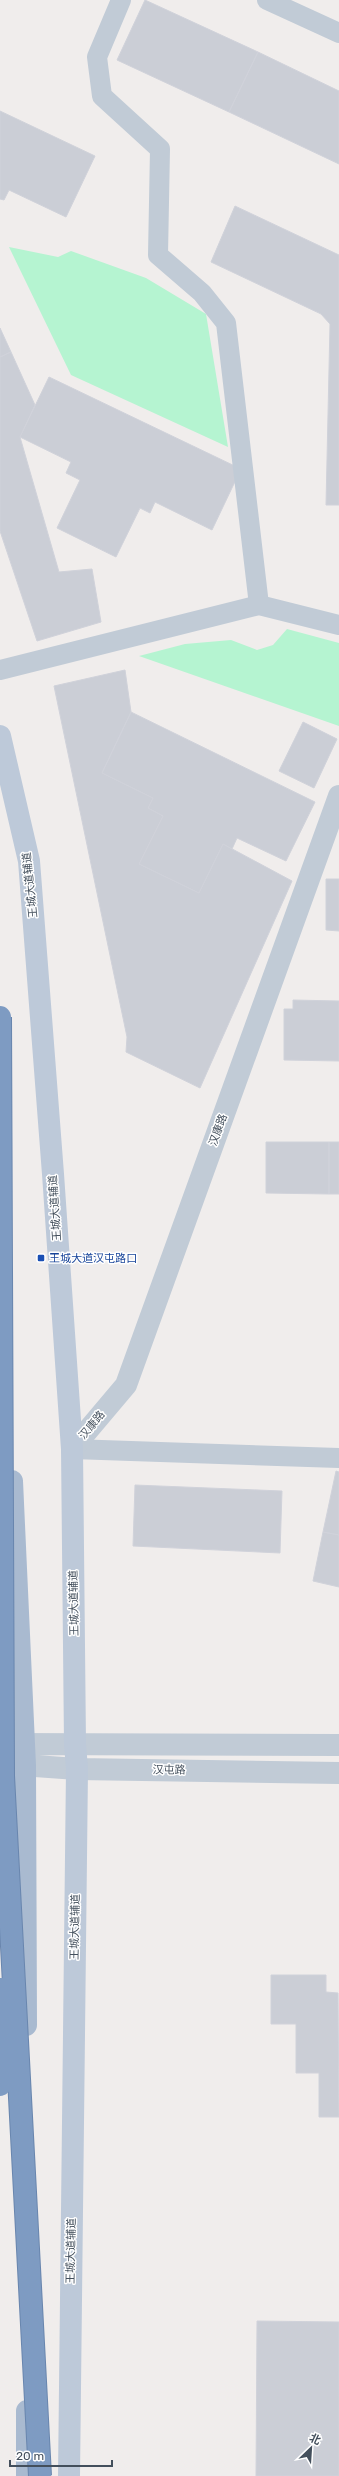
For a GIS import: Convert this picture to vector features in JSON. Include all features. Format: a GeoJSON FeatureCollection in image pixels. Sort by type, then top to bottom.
{"type":"FeatureCollection","features":[{"type":"Feature","properties":{"kind":"highway"},"geometry":{"type":"LineString","coordinates":[[0,1017],[2,1770],[0,2085]]}},
{"type":"Feature","properties":{"kind":"highway"},"geometry":{"type":"LineString","coordinates":[[0,1723],[40,2476]]}},
{"type":"Feature","properties":{"kind":"main road","name":"王城大道辅道"},"geometry":{"type":"LineString","coordinates":[[0,736],[29,861],[72,1449],[75,1744],[78,1769],[69,2476]]}},
{"type":"Feature","properties":{"kind":"main road"},"geometry":{"type":"LineString","coordinates":[[0,1301],[5,1439],[25,1766],[27,2476]]}},
{"type":"Feature","properties":{"kind":"main road"},"geometry":{"type":"LineString","coordinates":[[0,2009],[26,2010]]}},
{"type":"Feature","properties":{"kind":"street","name":"汉康路"},"geometry":{"type":"LineString","coordinates":[[72,1449],[126,1385],[339,796]]}},
{"type":"Feature","properties":{"kind":"street"},"geometry":{"type":"LineString","coordinates":[[0,1744],[339,1745]]}},
{"type":"Feature","properties":{"kind":"street","name":"汉屯路"},"geometry":{"type":"LineString","coordinates":[[2,1770],[25,1766],[78,1769],[339,1773]]}},
{"type":"Feature","properties":{"kind":"lane"},"geometry":{"type":"LineString","coordinates":[[120,0],[97,57],[102,96],[160,149],[158,255],[202,293],[226,323],[259,605]]}},
{"type":"Feature","properties":{"kind":"lane"},"geometry":{"type":"LineString","coordinates":[[267,0],[339,33]]}},
{"type":"Feature","properties":{"kind":"lane"},"geometry":{"type":"LineString","coordinates":[[0,670],[259,605],[339,625]]}},
{"type":"Feature","properties":{"kind":"lane"},"geometry":{"type":"LineString","coordinates":[[72,1449],[339,1458]]}},
{"type":"Feature","properties":{"kind":"green space"},"geometry":{"type":"Polygon","coordinates":[[[9,247],[58,257],[71,251],[146,278],[206,314],[228,447],[71,375],[9,247]]]}},
{"type":"Feature","properties":{"kind":"green space"},"geometry":{"type":"Polygon","coordinates":[[[287,629],[339,643],[339,726],[139,656],[185,644],[231,640],[257,650],[273,645],[287,629]]]}},
{"type":"Feature","properties":{"kind":"building"},"geometry":{"type":"Polygon","coordinates":[[[145,0],[258,52],[229,112],[117,60],[145,0]]]}},
{"type":"Feature","properties":{"kind":"building"},"geometry":{"type":"Polygon","coordinates":[[[258,52],[339,91],[339,164],[229,112],[258,52]]]}},
{"type":"Feature","properties":{"kind":"building"},"geometry":{"type":"Polygon","coordinates":[[[0,111],[95,156],[66,217],[9,190],[4,200],[0,199],[0,111]]]}},
{"type":"Feature","properties":{"kind":"building"},"geometry":{"type":"Polygon","coordinates":[[[235,206],[339,255],[339,505],[326,505],[330,324],[321,314],[211,262],[235,206]]]}},
{"type":"Feature","properties":{"kind":"building"},"geometry":{"type":"Polygon","coordinates":[[[0,328],[11,352],[0,357],[0,328]]]}},
{"type":"Feature","properties":{"kind":"building"},"geometry":{"type":"Polygon","coordinates":[[[11,352],[35,405],[20,437],[59,572],[92,569],[101,622],[37,641],[0,531],[0,357],[11,352]]]}},
{"type":"Feature","properties":{"kind":"building"},"geometry":{"type":"Polygon","coordinates":[[[49,377],[241,469],[212,530],[155,502],[150,513],[140,508],[116,557],[57,528],[80,480],[66,473],[71,462],[20,437],[49,377]]]}},
{"type":"Feature","properties":{"kind":"building"},"geometry":{"type":"Polygon","coordinates":[[[125,670],[131,712],[102,773],[153,798],[148,808],[163,816],[139,864],[199,893],[223,844],[292,881],[200,1088],[126,1052],[127,1037],[54,686],[125,670]]]}},
{"type":"Feature","properties":{"kind":"building"},"geometry":{"type":"Polygon","coordinates":[[[131,712],[315,802],[286,861],[237,838],[232,849],[223,844],[199,893],[139,864],[163,816],[148,808],[153,798],[102,773],[131,712]]]}},
{"type":"Feature","properties":{"kind":"building"},"geometry":{"type":"Polygon","coordinates":[[[303,722],[337,739],[314,788],[279,771],[303,722]]]}},
{"type":"Feature","properties":{"kind":"building"},"geometry":{"type":"Polygon","coordinates":[[[326,879],[339,879],[339,931],[326,930],[326,879]]]}},
{"type":"Feature","properties":{"kind":"building"},"geometry":{"type":"Polygon","coordinates":[[[293,1000],[339,1001],[339,1061],[284,1060],[284,1009],[293,1009],[293,1000]]]}},
{"type":"Feature","properties":{"kind":"building"},"geometry":{"type":"Polygon","coordinates":[[[266,1142],[329,1142],[329,1194],[266,1193],[266,1142]]]}},
{"type":"Feature","properties":{"kind":"building"},"geometry":{"type":"Polygon","coordinates":[[[329,1142],[339,1142],[339,1194],[329,1194],[329,1142]]]}},
{"type":"Feature","properties":{"kind":"building"},"geometry":{"type":"Polygon","coordinates":[[[336,1471],[339,1472],[339,1535],[323,1532],[336,1471]]]}},
{"type":"Feature","properties":{"kind":"building"},"geometry":{"type":"Polygon","coordinates":[[[135,1485],[282,1491],[280,1553],[133,1546],[135,1485]]]}},
{"type":"Feature","properties":{"kind":"building"},"geometry":{"type":"Polygon","coordinates":[[[323,1532],[339,1535],[339,1587],[313,1581],[323,1532]]]}},
{"type":"Feature","properties":{"kind":"building"},"geometry":{"type":"Polygon","coordinates":[[[271,1975],[326,1975],[326,1992],[338,1993],[339,2117],[319,2117],[319,2073],[296,2073],[296,2024],[271,2024],[271,1975]]]}},
{"type":"Feature","properties":{"kind":"building"},"geometry":{"type":"Polygon","coordinates":[[[257,2321],[339,2322],[339,2476],[256,2476],[257,2321]]]}},
{"type":"Feature","properties":{"kind":"place","name":"王城大道汉屯路口"},"geometry":{"type":"Point","coordinates":[41,1258]}}]}
